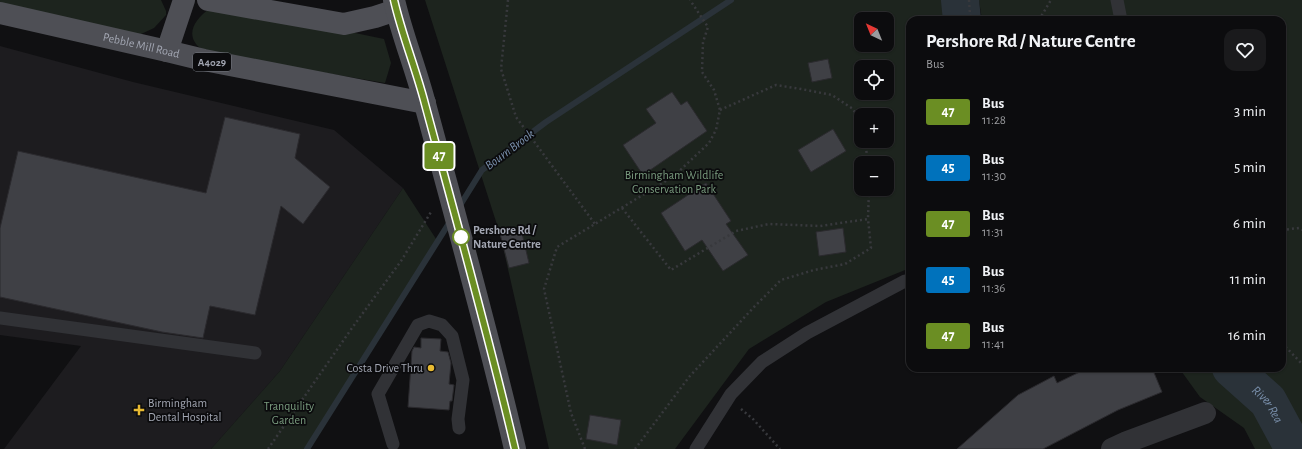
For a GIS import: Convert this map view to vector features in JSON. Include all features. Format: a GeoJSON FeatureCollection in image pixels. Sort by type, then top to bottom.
{"type":"FeatureCollection","features":[{"type":"Feature","properties":{"kind":"main road"},"geometry":{"type":"LineString","coordinates":[[167,51],[184,0]]}},
{"type":"Feature","properties":{"kind":"main road"},"geometry":{"type":"LineString","coordinates":[[208,0],[344,24],[376,17],[395,5],[425,102],[482,314],[515,449]]}},
{"type":"Feature","properties":{"kind":"main road","name":"Pebble Mill Road"},"geometry":{"type":"LineString","coordinates":[[0,13],[204,60],[425,102]]}},
{"type":"Feature","properties":{"kind":"street"},"geometry":{"type":"LineString","coordinates":[[1112,449],[1205,413]]}},
{"type":"Feature","properties":{"kind":"lane"},"geometry":{"type":"LineString","coordinates":[[1117,0],[1120,16]]}},
{"type":"Feature","properties":{"kind":"lane"},"geometry":{"type":"LineString","coordinates":[[696,449],[731,394],[762,362],[807,333],[906,281]]}},
{"type":"Feature","properties":{"kind":"lane"},"geometry":{"type":"LineString","coordinates":[[0,318],[255,353]]}},
{"type":"Feature","properties":{"kind":"lane"},"geometry":{"type":"LineString","coordinates":[[392,444],[378,394],[418,325],[429,321],[442,324],[452,336],[463,380],[458,419],[459,428]]}},
{"type":"Feature","properties":{"kind":"path"},"geometry":{"type":"LineString","coordinates":[[508,0],[501,69],[516,117],[595,224]]}},
{"type":"Feature","properties":{"kind":"path"},"geometry":{"type":"LineString","coordinates":[[585,449],[571,413],[544,289],[557,247],[674,176],[710,143],[716,130],[720,110],[714,90],[702,72],[703,42],[708,28],[690,0]]}},
{"type":"Feature","properties":{"kind":"path"},"geometry":{"type":"LineString","coordinates":[[969,0],[971,16]]}},
{"type":"Feature","properties":{"kind":"path"},"geometry":{"type":"LineString","coordinates":[[1041,16],[1050,0]]}},
{"type":"Feature","properties":{"kind":"path"},"geometry":{"type":"LineString","coordinates":[[720,110],[776,85],[832,95],[854,111]]}},
{"type":"Feature","properties":{"kind":"path"},"geometry":{"type":"LineString","coordinates":[[635,449],[689,377],[781,280],[814,270],[845,264],[871,248],[868,219],[869,196]]}},
{"type":"Feature","properties":{"kind":"path"},"geometry":{"type":"LineString","coordinates":[[622,208],[671,270],[736,231],[769,224],[820,226],[868,219]]}},
{"type":"Feature","properties":{"kind":"path"},"geometry":{"type":"LineString","coordinates":[[268,449],[401,261],[432,210]]}},
{"type":"Feature","properties":{"kind":"path"},"geometry":{"type":"LineString","coordinates":[[1286,230],[1299,228],[1302,230]]}},
{"type":"Feature","properties":{"kind":"path"},"geometry":{"type":"LineString","coordinates":[[1286,347],[1302,364]]}},
{"type":"Feature","properties":{"kind":"path"},"geometry":{"type":"LineString","coordinates":[[753,419],[780,449]]}},
{"type":"Feature","properties":{"kind":"shaded area"},"geometry":{"type":"Polygon","coordinates":[[[0,46],[133,82],[334,130],[403,188],[280,371],[211,449],[4,449],[81,346],[0,335],[0,46]]]}},
{"type":"Feature","properties":{"kind":"green space"},"geometry":{"type":"Polygon","coordinates":[[[0,0],[161,0],[166,11],[166,15],[154,28],[139,35],[0,4],[0,0]]]}},
{"type":"Feature","properties":{"kind":"green space","name":"Birmingham Wildlife Conservation Park"},"geometry":{"type":"Polygon","coordinates":[[[425,0],[949,0],[950,16],[906,16],[906,270],[826,302],[749,349],[675,449],[549,449],[500,234],[425,0]]]}},
{"type":"Feature","properties":{"kind":"green space"},"geometry":{"type":"Polygon","coordinates":[[[979,0],[1302,0],[1302,449],[1255,449],[1244,428],[1200,397],[1182,372],[1286,372],[1286,16],[981,16],[979,0]]]}},
{"type":"Feature","properties":{"kind":"green space"},"geometry":{"type":"Polygon","coordinates":[[[208,10],[355,33],[384,39],[391,63],[385,83],[209,53],[196,44],[192,34],[197,20],[208,10]]]}},
{"type":"Feature","properties":{"kind":"green space","name":"Tranquility Garden"},"geometry":{"type":"Polygon","coordinates":[[[403,188],[438,242],[307,449],[211,449],[280,371],[403,188]]]}},
{"type":"Feature","properties":{"kind":"building"},"geometry":{"type":"Polygon","coordinates":[[[828,59],[832,78],[812,82],[808,63],[828,59]]]}},
{"type":"Feature","properties":{"kind":"building"},"geometry":{"type":"Polygon","coordinates":[[[672,92],[681,105],[687,101],[707,131],[643,175],[623,145],[656,123],[646,109],[672,92]]]}},
{"type":"Feature","properties":{"kind":"building"},"geometry":{"type":"Polygon","coordinates":[[[225,117],[300,134],[295,158],[330,187],[303,224],[281,206],[255,315],[210,306],[203,338],[162,332],[0,297],[0,228],[18,151],[206,193],[225,117]]]}},
{"type":"Feature","properties":{"kind":"building"},"geometry":{"type":"Polygon","coordinates":[[[833,129],[846,151],[811,172],[798,150],[833,129]]]}},
{"type":"Feature","properties":{"kind":"building"},"geometry":{"type":"Polygon","coordinates":[[[706,183],[731,221],[726,224],[748,255],[723,271],[702,240],[685,251],[661,213],[706,183]]]}},
{"type":"Feature","properties":{"kind":"building"},"geometry":{"type":"Polygon","coordinates":[[[843,228],[846,252],[819,256],[816,232],[843,228]]]}},
{"type":"Feature","properties":{"kind":"building"},"geometry":{"type":"Polygon","coordinates":[[[521,229],[529,263],[509,268],[500,234],[521,229]]]}},
{"type":"Feature","properties":{"kind":"building","name":"Costa Drive Thru"},"geometry":{"type":"Polygon","coordinates":[[[421,338],[441,339],[440,351],[448,352],[451,363],[449,384],[454,385],[449,410],[408,407],[412,351],[414,347],[421,348],[421,338]]]}},
{"type":"Feature","properties":{"kind":"building"},"geometry":{"type":"Polygon","coordinates":[[[1080,372],[1154,372],[1162,392],[1118,410],[1043,449],[957,449],[1018,395],[1054,376],[1057,383],[1080,372]]]}},
{"type":"Feature","properties":{"kind":"building"},"geometry":{"type":"Polygon","coordinates":[[[590,415],[621,420],[617,445],[586,439],[590,415]]]}},
{"type":"Feature","properties":{"kind":"waterway","name":"Bourn Brook"},"geometry":{"type":"LineString","coordinates":[[459,207],[482,170],[546,122],[731,0]]}},
{"type":"Feature","properties":{"kind":"waterway","name":"River Rea"},"geometry":{"type":"LineString","coordinates":[[960,0],[962,16]]}},
{"type":"Feature","properties":{"kind":"waterway","name":"Bourn Brook"},"geometry":{"type":"LineString","coordinates":[[307,449],[451,220]]}},
{"type":"Feature","properties":{"kind":"waterway","name":"River Rea"},"geometry":{"type":"LineString","coordinates":[[1235,372],[1268,401],[1294,449]]}},
{"type":"Feature","properties":{"kind":"bus line","name":"47"},"geometry":{"type":"LineString","coordinates":[[394,0],[425,102],[459,228],[515,449]]}},
{"type":"Feature","properties":{"kind":"place","name":"Pershore Rd / Nature Centre"},"geometry":{"type":"Point","coordinates":[461,237]}},
{"type":"Feature","properties":{"kind":"place","name":"Costa Drive Thru"},"geometry":{"type":"Point","coordinates":[431,368]}},
{"type":"Feature","properties":{"kind":"place","name":"Birmingham Dental Hospital"},"geometry":{"type":"Point","coordinates":[139,410]}}]}
